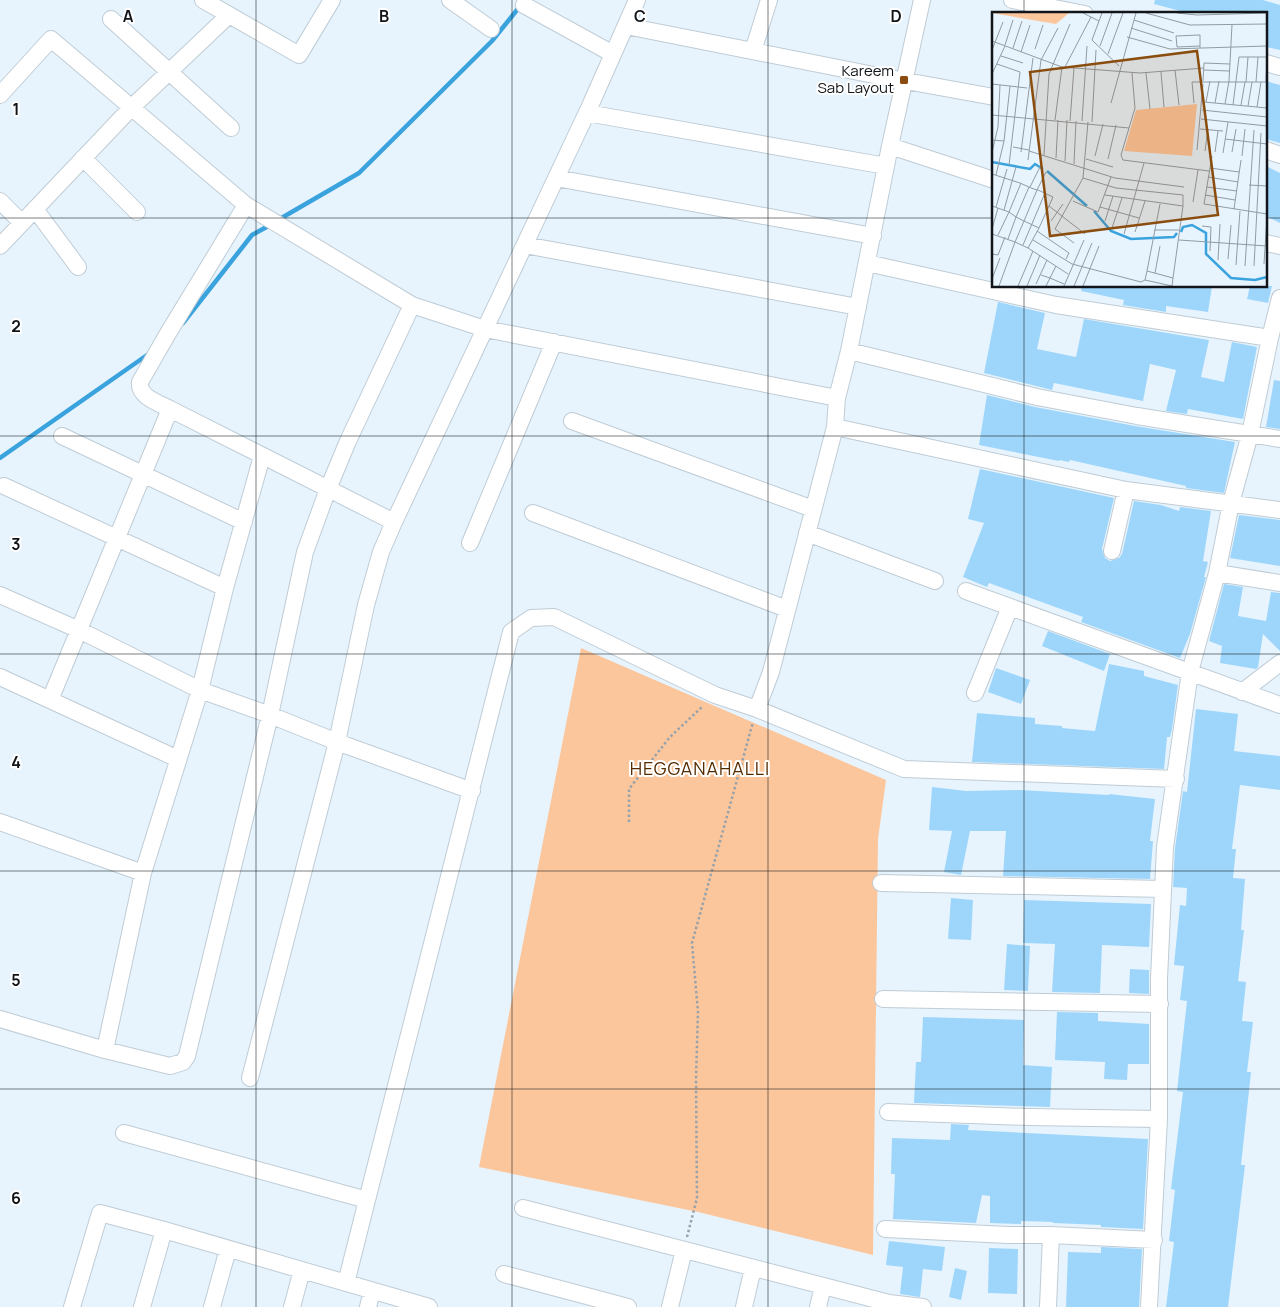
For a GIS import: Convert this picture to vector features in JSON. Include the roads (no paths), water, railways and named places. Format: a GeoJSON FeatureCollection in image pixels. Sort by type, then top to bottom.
{"type":"FeatureCollection","features":[{"type":"Feature","properties":{"kind":"street"},"geometry":{"type":"LineString","coordinates":[[203,0],[299,55],[332,0]]}},
{"type":"Feature","properties":{"kind":"street"},"geometry":{"type":"LineString","coordinates":[[450,0],[491,29]]}},
{"type":"Feature","properties":{"kind":"street"},"geometry":{"type":"LineString","coordinates":[[250,1078],[337,742],[366,605],[381,552],[587,113],[637,0]]}},
{"type":"Feature","properties":{"kind":"street"},"geometry":{"type":"LineString","coordinates":[[753,51],[769,0]]}},
{"type":"Feature","properties":{"kind":"street"},"geometry":{"type":"LineString","coordinates":[[757,709],[771,672],[835,427],[837,398],[868,263],[890,146],[922,0]]}},
{"type":"Feature","properties":{"kind":"street"},"geometry":{"type":"LineString","coordinates":[[1012,0],[1075,12]]}},
{"type":"Feature","properties":{"kind":"street"},"geometry":{"type":"LineString","coordinates":[[524,5],[613,54]]}},
{"type":"Feature","properties":{"kind":"street"},"geometry":{"type":"LineString","coordinates":[[0,246],[131,108],[229,15]]}},
{"type":"Feature","properties":{"kind":"street"},"geometry":{"type":"LineString","coordinates":[[111,19],[231,128]]}},
{"type":"Feature","properties":{"kind":"street"},"geometry":{"type":"LineString","coordinates":[[626,26],[992,96]]}},
{"type":"Feature","properties":{"kind":"street"},"geometry":{"type":"LineString","coordinates":[[0,94],[51,39],[246,205],[412,305],[485,329],[837,398]]}},
{"type":"Feature","properties":{"kind":"street"},"geometry":{"type":"LineString","coordinates":[[587,113],[886,166]]}},
{"type":"Feature","properties":{"kind":"street"},"geometry":{"type":"LineString","coordinates":[[890,146],[992,179]]}},
{"type":"Feature","properties":{"kind":"street"},"geometry":{"type":"LineString","coordinates":[[1268,151],[1280,156]]}},
{"type":"Feature","properties":{"kind":"street"},"geometry":{"type":"LineString","coordinates":[[83,158],[137,212]]}},
{"type":"Feature","properties":{"kind":"street"},"geometry":{"type":"LineString","coordinates":[[556,178],[873,236]]}},
{"type":"Feature","properties":{"kind":"street"},"geometry":{"type":"LineString","coordinates":[[0,201],[22,222]]}},
{"type":"Feature","properties":{"kind":"street"},"geometry":{"type":"LineString","coordinates":[[246,205],[167,335],[140,382],[140,389],[144,395],[170,409],[394,522]]}},
{"type":"Feature","properties":{"kind":"street"},"geometry":{"type":"LineString","coordinates":[[35,209],[78,268]]}},
{"type":"Feature","properties":{"kind":"street"},"geometry":{"type":"LineString","coordinates":[[525,245],[858,307]]}},
{"type":"Feature","properties":{"kind":"street"},"geometry":{"type":"LineString","coordinates":[[868,263],[1056,304],[1270,338]]}},
{"type":"Feature","properties":{"kind":"street"},"geometry":{"type":"LineString","coordinates":[[1149,1307],[1159,1119],[1159,979],[1165,847],[1190,672],[1217,573],[1231,503],[1250,434],[1280,298]]}},
{"type":"Feature","properties":{"kind":"street"},"geometry":{"type":"LineString","coordinates":[[0,1019],[105,1050],[170,1066],[183,1062],[187,1056],[270,715],[301,567],[328,489],[348,441],[412,305]]}},
{"type":"Feature","properties":{"kind":"street"},"geometry":{"type":"LineString","coordinates":[[470,543],[554,342]]}},
{"type":"Feature","properties":{"kind":"street"},"geometry":{"type":"LineString","coordinates":[[849,351],[1037,397],[1138,416],[1280,439]]}},
{"type":"Feature","properties":{"kind":"street"},"geometry":{"type":"LineString","coordinates":[[50,700],[170,409]]}},
{"type":"Feature","properties":{"kind":"street"},"geometry":{"type":"LineString","coordinates":[[572,422],[813,509]]}},
{"type":"Feature","properties":{"kind":"street"},"geometry":{"type":"LineString","coordinates":[[835,427],[1126,490],[1280,510]]}},
{"type":"Feature","properties":{"kind":"street"},"geometry":{"type":"LineString","coordinates":[[62,436],[244,522]]}},
{"type":"Feature","properties":{"kind":"street"},"geometry":{"type":"LineString","coordinates":[[105,1050],[143,873],[200,690],[225,588],[262,456]]}},
{"type":"Feature","properties":{"kind":"street"},"geometry":{"type":"LineString","coordinates":[[4,486],[225,588]]}},
{"type":"Feature","properties":{"kind":"street"},"geometry":{"type":"LineString","coordinates":[[1112,551],[1126,490]]}},
{"type":"Feature","properties":{"kind":"street"},"geometry":{"type":"LineString","coordinates":[[533,513],[787,610]]}},
{"type":"Feature","properties":{"kind":"street"},"geometry":{"type":"LineString","coordinates":[[807,533],[935,581]]}},
{"type":"Feature","properties":{"kind":"street"},"geometry":{"type":"LineString","coordinates":[[1217,573],[1280,583]]}},
{"type":"Feature","properties":{"kind":"street"},"geometry":{"type":"LineString","coordinates":[[966,591],[1280,705]]}},
{"type":"Feature","properties":{"kind":"street"},"geometry":{"type":"LineString","coordinates":[[0,595],[79,630],[200,690],[472,791]]}},
{"type":"Feature","properties":{"kind":"street"},"geometry":{"type":"LineString","coordinates":[[975,693],[1010,607]]}},
{"type":"Feature","properties":{"kind":"street"},"geometry":{"type":"LineString","coordinates":[[346,1283],[511,632],[532,618],[554,618],[716,695],[757,709],[904,769],[1176,780]]}},
{"type":"Feature","properties":{"kind":"street"},"geometry":{"type":"LineString","coordinates":[[1242,692],[1280,664]]}},
{"type":"Feature","properties":{"kind":"street"},"geometry":{"type":"LineString","coordinates":[[0,677],[178,759]]}},
{"type":"Feature","properties":{"kind":"street"},"geometry":{"type":"LineString","coordinates":[[0,822],[143,873]]}},
{"type":"Feature","properties":{"kind":"street"},"geometry":{"type":"LineString","coordinates":[[881,883],[1163,889]]}},
{"type":"Feature","properties":{"kind":"street"},"geometry":{"type":"LineString","coordinates":[[884,998],[1160,1004]]}},
{"type":"Feature","properties":{"kind":"street"},"geometry":{"type":"LineString","coordinates":[[888,1112],[1159,1119]]}},
{"type":"Feature","properties":{"kind":"street"},"geometry":{"type":"LineString","coordinates":[[124,1133],[367,1200]]}},
{"type":"Feature","properties":{"kind":"street"},"geometry":{"type":"LineString","coordinates":[[524,1208],[823,1286],[888,1305],[923,1307]]}},
{"type":"Feature","properties":{"kind":"street"},"geometry":{"type":"LineString","coordinates":[[72,1307],[100,1213],[429,1307]]}},
{"type":"Feature","properties":{"kind":"street"},"geometry":{"type":"LineString","coordinates":[[885,1229],[1154,1240]]}},
{"type":"Feature","properties":{"kind":"street"},"geometry":{"type":"LineString","coordinates":[[142,1307],[164,1230]]}},
{"type":"Feature","properties":{"kind":"street"},"geometry":{"type":"LineString","coordinates":[[1048,1307],[1051,1235]]}},
{"type":"Feature","properties":{"kind":"street"},"geometry":{"type":"LineString","coordinates":[[212,1307],[228,1249]]}},
{"type":"Feature","properties":{"kind":"street"},"geometry":{"type":"LineString","coordinates":[[670,1307],[684,1250]]}},
{"type":"Feature","properties":{"kind":"street"},"geometry":{"type":"LineString","coordinates":[[744,1307],[753,1268]]}},
{"type":"Feature","properties":{"kind":"street"},"geometry":{"type":"LineString","coordinates":[[292,1307],[302,1270]]}},
{"type":"Feature","properties":{"kind":"street"},"geometry":{"type":"LineString","coordinates":[[504,1274],[628,1307]]}},
{"type":"Feature","properties":{"kind":"street"},"geometry":{"type":"LineString","coordinates":[[818,1307],[823,1286]]}},
{"type":"Feature","properties":{"kind":"street"},"geometry":{"type":"LineString","coordinates":[[368,1307],[372,1291]]}},
{"type":"Feature","properties":{"kind":"waterway"},"geometry":{"type":"LineString","coordinates":[[278,220],[359,173],[492,41],[521,5]]}},
{"type":"Feature","properties":{"kind":"waterway"},"geometry":{"type":"LineString","coordinates":[[183,323],[252,235],[272,224]]}},
{"type":"Feature","properties":{"kind":"waterway"},"geometry":{"type":"LineString","coordinates":[[0,458],[150,353]]}},
{"type":"Feature","properties":{"kind":"place","name":"Kareem Sab Layout"},"geometry":{"type":"Point","coordinates":[904,80]}},
{"type":"Feature","properties":{"kind":"district","name":"HEGGANAHALLI"},"geometry":{"type":"Point","coordinates":[700,769]}}]}
